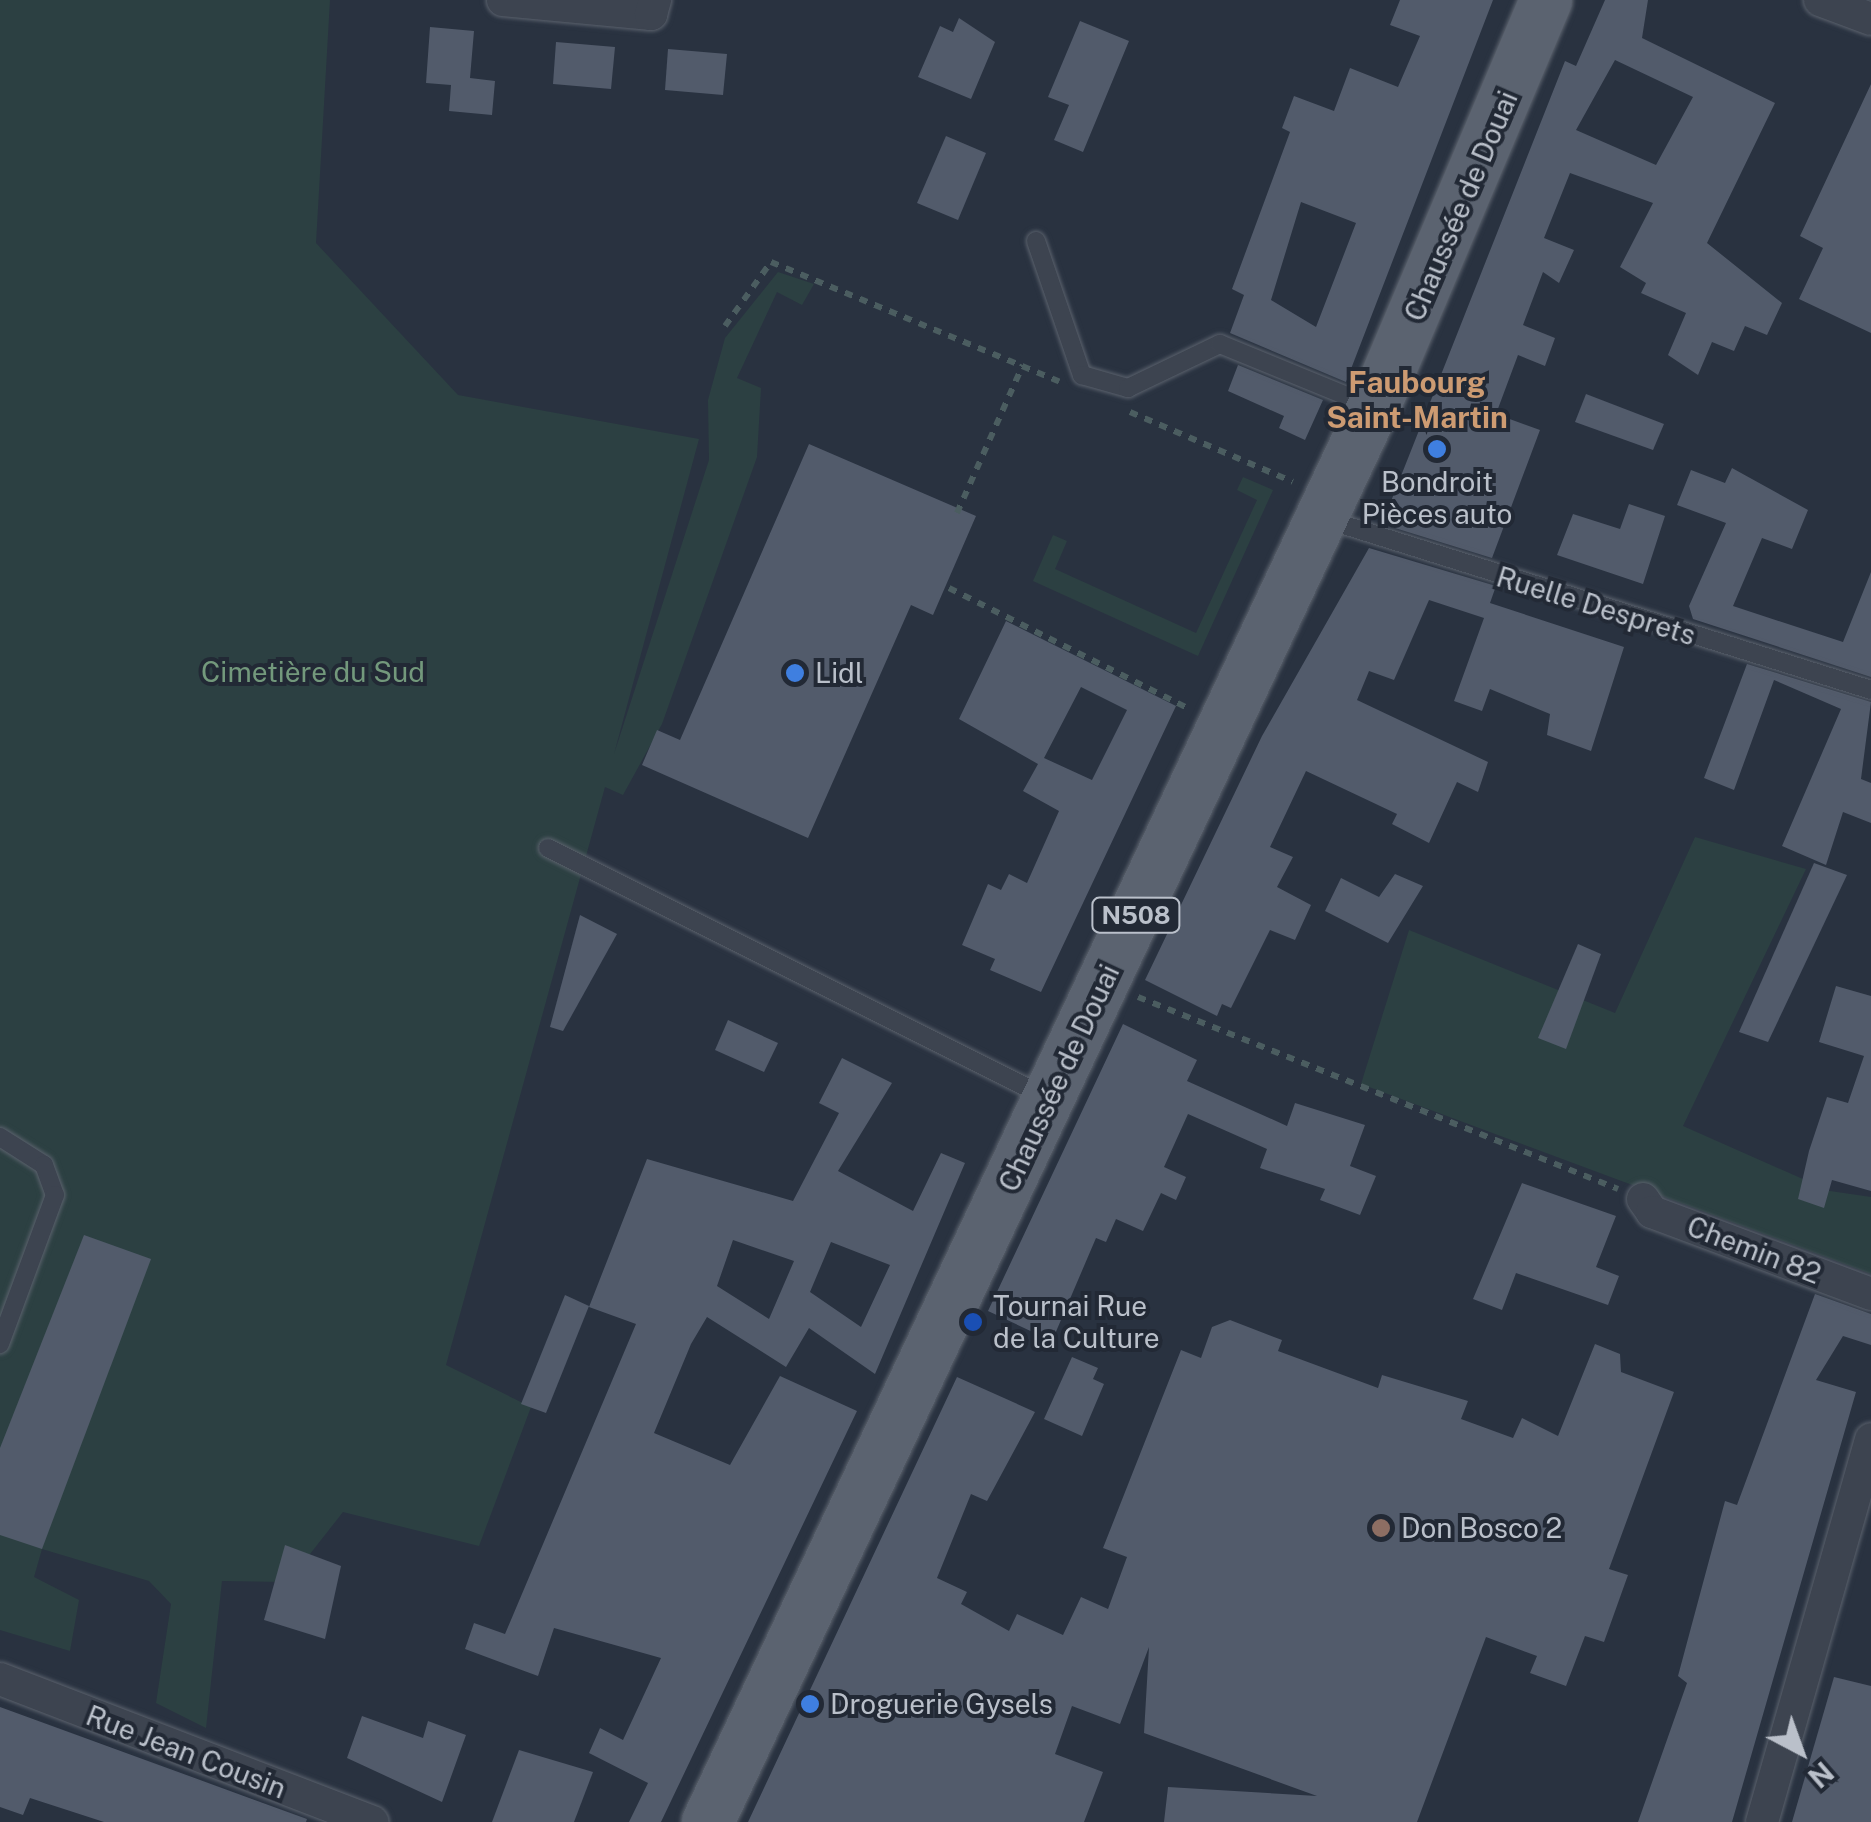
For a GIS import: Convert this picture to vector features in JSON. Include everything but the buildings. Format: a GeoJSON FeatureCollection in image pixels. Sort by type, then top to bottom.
{"type":"FeatureCollection","features":[{"type":"Feature","properties":{"kind":"main road","name":"Chaussée de Douai"},"geometry":{"type":"LineString","coordinates":[[708,1822],[1374,408],[1546,0]]}},
{"type":"Feature","properties":{"kind":"street"},"geometry":{"type":"LineString","coordinates":[[503,0],[651,14],[656,0]]}},
{"type":"Feature","properties":{"kind":"street"},"geometry":{"type":"LineString","coordinates":[[1820,0],[1871,20]]}},
{"type":"Feature","properties":{"kind":"street","name":"Chemin 82"},"geometry":{"type":"LineString","coordinates":[[1643,1198],[1652,1212],[1871,1294]]}},
{"type":"Feature","properties":{"kind":"street"},"geometry":{"type":"LineString","coordinates":[[1762,1822],[1871,1439]]}},
{"type":"Feature","properties":{"kind":"street","name":"Rue Jean Cousin"},"geometry":{"type":"LineString","coordinates":[[0,1679],[372,1822]]}},
{"type":"Feature","properties":{"kind":"lane"},"geometry":{"type":"LineString","coordinates":[[1036,241],[1082,375],[1128,388],[1220,344],[1374,408]]}},
{"type":"Feature","properties":{"kind":"lane","name":"Ruelle Desprets"},"geometry":{"type":"LineString","coordinates":[[1326,508],[1871,690]]}},
{"type":"Feature","properties":{"kind":"lane"},"geometry":{"type":"LineString","coordinates":[[548,848],[1049,1098]]}},
{"type":"Feature","properties":{"kind":"lane"},"geometry":{"type":"LineString","coordinates":[[0,1137],[44,1165],[55,1195],[0,1344]]}},
{"type":"Feature","properties":{"kind":"path"},"geometry":{"type":"LineString","coordinates":[[724,326],[771,262],[1074,388]]}},
{"type":"Feature","properties":{"kind":"path"},"geometry":{"type":"LineString","coordinates":[[957,512],[1023,365]]}},
{"type":"Feature","properties":{"kind":"path"},"geometry":{"type":"LineString","coordinates":[[1109,403],[1326,508]]}},
{"type":"Feature","properties":{"kind":"path"},"geometry":{"type":"LineString","coordinates":[[949,588],[1222,725]]}},
{"type":"Feature","properties":{"kind":"path"},"geometry":{"type":"LineString","coordinates":[[1105,983],[1643,1198]]}},
{"type":"Feature","properties":{"kind":"green space","name":"Cimetière du Sud"},"geometry":{"type":"Polygon","coordinates":[[[0,0],[330,0],[316,243],[458,395],[699,439],[614,754],[709,460],[708,400],[725,338],[778,272],[814,284],[802,305],[777,292],[737,378],[761,388],[757,457],[662,724],[623,795],[605,787],[446,1365],[531,1407],[479,1546],[343,1512],[288,1582],[222,1581],[206,1728],[156,1703],[171,1604],[149,1581],[42,1549],[34,1577],[79,1600],[70,1651],[0,1630],[0,0]]]}},
{"type":"Feature","properties":{"kind":"green space"},"geometry":{"type":"Polygon","coordinates":[[[1243,477],[1273,490],[1198,656],[1033,581],[1053,535],[1067,541],[1055,569],[1196,633],[1257,500],[1237,490],[1243,477]]]}},
{"type":"Feature","properties":{"kind":"green space"},"geometry":{"type":"Polygon","coordinates":[[[1695,837],[1806,869],[1683,1126],[1830,1191],[1871,1197],[1871,1274],[1361,1084],[1409,930],[1615,1013],[1695,837]]]}},
{"type":"Feature","properties":{"kind":"place","name":"Bondroit Pièces auto"},"geometry":{"type":"Point","coordinates":[1437,449]}},
{"type":"Feature","properties":{"kind":"place","name":"Lidl"},"geometry":{"type":"Point","coordinates":[795,673]}},
{"type":"Feature","properties":{"kind":"place","name":"Tournai Rue de la Culture"},"geometry":{"type":"Point","coordinates":[973,1322]}},
{"type":"Feature","properties":{"kind":"place","name":"Don Bosco 2"},"geometry":{"type":"Point","coordinates":[1381,1528]}},
{"type":"Feature","properties":{"kind":"place","name":"Droguerie Gysels"},"geometry":{"type":"Point","coordinates":[810,1704]}},
{"type":"Feature","properties":{"kind":"district","name":"Faubourg Saint-Martin"},"geometry":{"type":"Point","coordinates":[1417,399]}}]}
